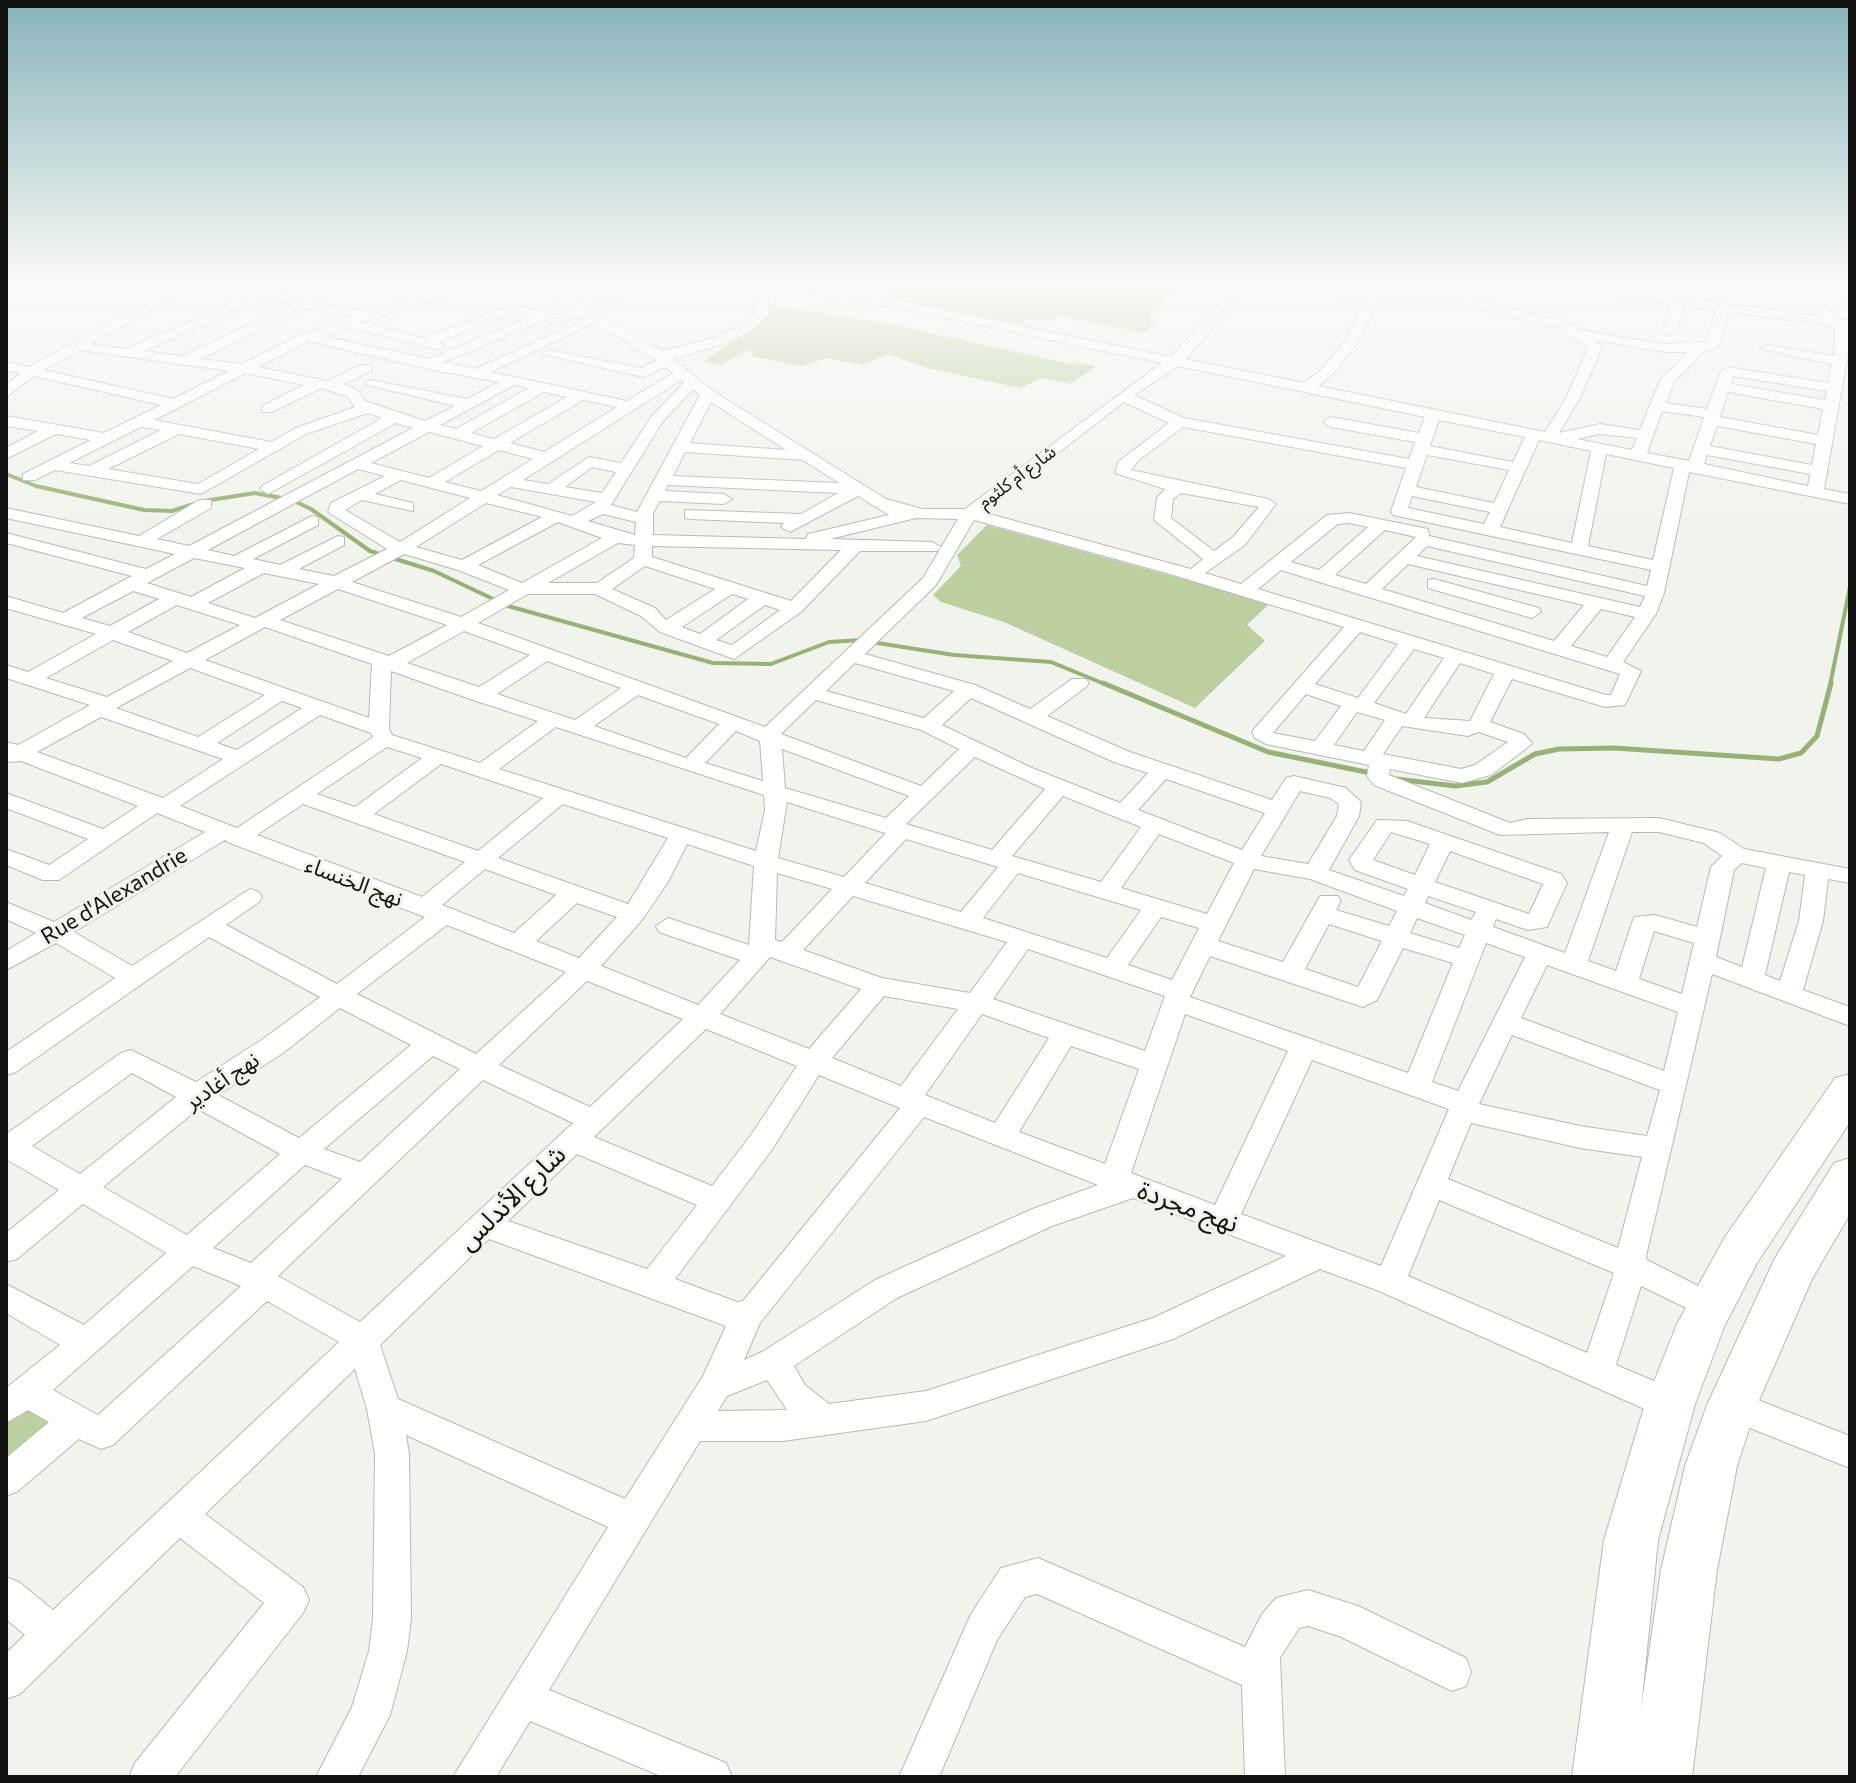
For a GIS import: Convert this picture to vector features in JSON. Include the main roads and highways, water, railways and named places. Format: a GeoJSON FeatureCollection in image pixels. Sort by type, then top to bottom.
{"type":"FeatureCollection","features":[{"type":"Feature","properties":{"kind":"highway"},"geometry":{"type":"LineString","coordinates":[[1603,1777],[1631,1540],[1670,1404],[1711,1307],[1741,1250],[1850,1089]]}},
{"type":"Feature","properties":{"kind":"highway"},"geometry":{"type":"LineString","coordinates":[[1661,1777],[1689,1570],[1711,1466],[1732,1405],[1792,1272],[1850,1175]]}},
{"type":"Feature","properties":{"kind":"waterway"},"geometry":{"type":"LineString","coordinates":[[6,474],[36,486],[144,510],[172,511],[194,504]]}},
{"type":"Feature","properties":{"kind":"waterway"},"geometry":{"type":"LineString","coordinates":[[204,501],[255,493],[292,500],[311,509],[370,551],[434,571],[508,606],[713,663],[771,664],[829,642],[861,640]]}},
{"type":"Feature","properties":{"kind":"waterway"},"geometry":{"type":"LineString","coordinates":[[1830,685],[1850,587]]}},
{"type":"Feature","properties":{"kind":"waterway"},"geometry":{"type":"LineString","coordinates":[[871,642],[954,655],[1051,662],[1107,685]]}},
{"type":"Feature","properties":{"kind":"waterway"},"geometry":{"type":"LineString","coordinates":[[1103,683],[1268,752],[1371,773]]}},
{"type":"Feature","properties":{"kind":"waterway"},"geometry":{"type":"LineString","coordinates":[[1396,779],[1455,786],[1487,782],[1535,754],[1559,749],[1614,748],[1779,759],[1801,753],[1817,736],[1831,683]]}}]}
